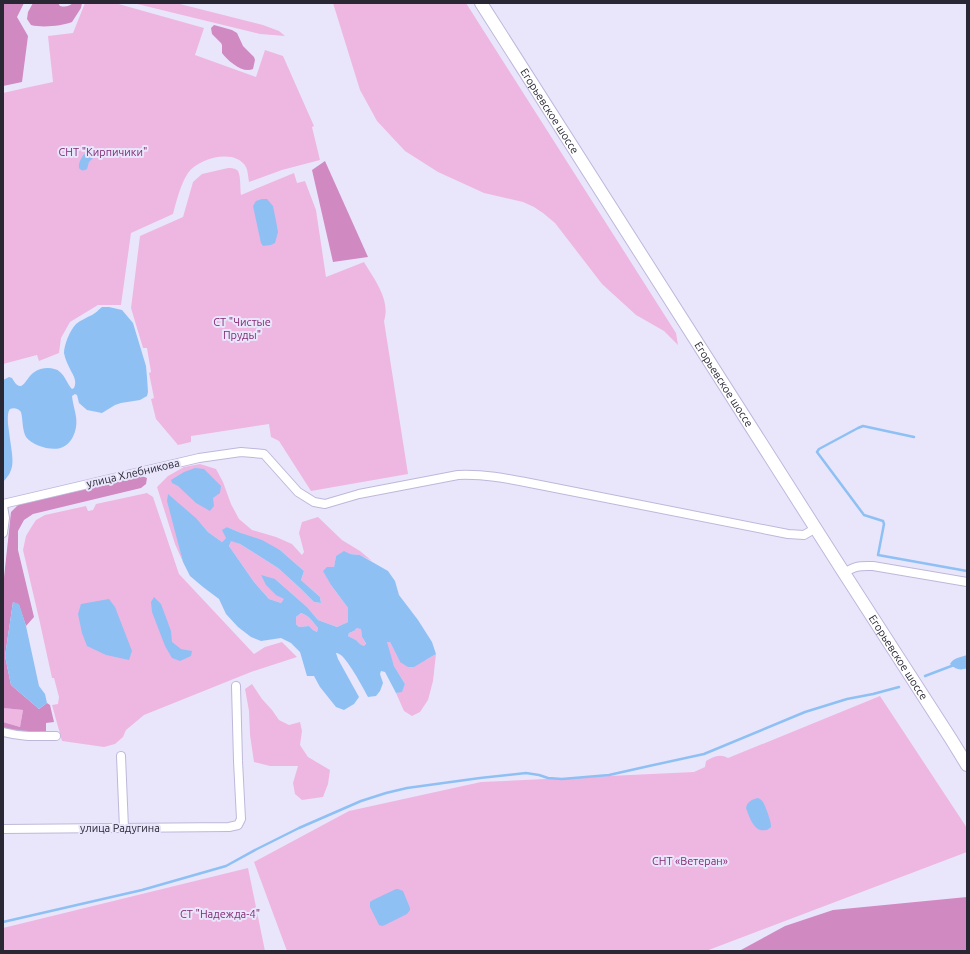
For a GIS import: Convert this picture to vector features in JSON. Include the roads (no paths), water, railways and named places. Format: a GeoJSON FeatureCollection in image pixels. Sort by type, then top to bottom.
{"type":"FeatureCollection","features":[{"type":"Feature","properties":{"kind":"main road","name":"Егорьевское шоссе"},"geometry":{"type":"LineString","coordinates":[[481,3],[844,573],[952,739],[967,765]]}},
{"type":"Feature","properties":{"kind":"street","name":"улица Хлебникова"},"geometry":{"type":"LineString","coordinates":[[3,505],[199,458],[241,452],[264,454],[298,492],[314,502],[325,504],[359,494],[458,475],[473,474],[490,475],[788,534],[804,534],[816,528]]}},
{"type":"Feature","properties":{"kind":"street"},"geometry":{"type":"LineString","coordinates":[[3,505],[5,518],[3,533]]}},
{"type":"Feature","properties":{"kind":"street"},"geometry":{"type":"LineString","coordinates":[[844,573],[859,566],[873,566],[967,582]]}},
{"type":"Feature","properties":{"kind":"street","name":"улица Радугина"},"geometry":{"type":"LineString","coordinates":[[3,829],[229,827],[238,825],[241,819],[236,686]]}},
{"type":"Feature","properties":{"kind":"street"},"geometry":{"type":"LineString","coordinates":[[3,732],[13,735],[56,736]]}},
{"type":"Feature","properties":{"kind":"street"},"geometry":{"type":"LineString","coordinates":[[121,756],[124,828]]}},
{"type":"Feature","properties":{"kind":"water"},"geometry":{"type":"Polygon","coordinates":[[[88,151],[92,152],[94,157],[89,162],[87,169],[82,170],[79,168],[80,161],[88,151]]]}},
{"type":"Feature","properties":{"kind":"water"},"geometry":{"type":"Polygon","coordinates":[[[267,199],[273,206],[278,232],[275,243],[263,246],[261,243],[253,206],[256,201],[267,199]]]}},
{"type":"Feature","properties":{"kind":"water"},"geometry":{"type":"Polygon","coordinates":[[[102,307],[122,310],[133,323],[146,366],[147,396],[140,400],[115,405],[102,413],[87,410],[79,403],[77,395],[75,394],[72,396],[76,419],[73,436],[66,446],[54,449],[43,447],[29,440],[24,431],[21,412],[13,408],[10,409],[8,414],[8,424],[12,465],[10,473],[3,482],[3,380],[9,377],[12,378],[18,386],[21,386],[33,373],[40,369],[51,368],[60,372],[71,388],[74,388],[75,379],[64,353],[66,342],[76,324],[102,307]]]}},
{"type":"Feature","properties":{"kind":"water"},"geometry":{"type":"Polygon","coordinates":[[[195,468],[204,469],[221,486],[220,493],[213,498],[214,506],[210,511],[196,503],[178,486],[172,483],[171,480],[184,472],[195,468]]]}},
{"type":"Feature","properties":{"kind":"water"},"geometry":{"type":"Polygon","coordinates":[[[168,494],[197,519],[208,532],[222,542],[226,538],[222,530],[227,527],[262,540],[280,550],[304,571],[301,580],[320,597],[321,603],[314,602],[278,568],[240,544],[231,541],[229,546],[254,582],[269,599],[281,603],[284,599],[276,595],[266,585],[261,575],[275,579],[307,607],[318,620],[337,627],[348,622],[348,608],[331,585],[323,571],[327,567],[334,567],[336,556],[344,551],[350,554],[360,555],[388,571],[395,581],[399,595],[432,642],[436,654],[414,667],[408,667],[400,662],[390,642],[387,642],[394,666],[405,684],[402,692],[396,693],[385,672],[381,671],[380,674],[383,683],[380,691],[376,696],[368,697],[346,660],[336,653],[359,697],[354,704],[344,710],[336,707],[320,687],[314,676],[307,676],[300,652],[291,643],[281,638],[261,641],[251,637],[238,627],[226,614],[219,599],[190,576],[183,562],[167,501],[168,494]],[[301,613],[296,617],[296,624],[299,627],[309,626],[317,632],[318,628],[307,616],[301,613]],[[357,628],[349,633],[348,636],[364,646],[366,644],[362,637],[361,629],[357,628]]]}},
{"type":"Feature","properties":{"kind":"water"},"geometry":{"type":"Polygon","coordinates":[[[154,597],[161,604],[171,631],[172,642],[181,649],[192,651],[191,656],[180,661],[172,658],[165,646],[152,612],[151,602],[154,597]]]}},
{"type":"Feature","properties":{"kind":"water"},"geometry":{"type":"Polygon","coordinates":[[[109,599],[115,607],[132,651],[129,660],[106,655],[87,646],[82,633],[78,614],[81,604],[109,599]]]}},
{"type":"Feature","properties":{"kind":"water"},"geometry":{"type":"Polygon","coordinates":[[[13,602],[19,604],[26,626],[39,686],[45,694],[47,703],[39,709],[11,685],[5,656],[13,602]]]}},
{"type":"Feature","properties":{"kind":"water"},"geometry":{"type":"Polygon","coordinates":[[[967,655],[967,668],[958,669],[950,664],[955,659],[967,655]]]}},
{"type":"Feature","properties":{"kind":"water"},"geometry":{"type":"Polygon","coordinates":[[[758,798],[762,800],[764,804],[770,822],[771,827],[766,830],[758,829],[755,826],[750,819],[746,808],[750,801],[758,798]]]}},
{"type":"Feature","properties":{"kind":"water"},"geometry":{"type":"Polygon","coordinates":[[[396,889],[403,891],[410,910],[407,914],[385,925],[379,925],[370,907],[370,902],[396,889]]]}},
{"type":"Feature","properties":{"kind":"waterway"},"geometry":{"type":"LineString","coordinates":[[914,437],[863,426],[819,449],[817,452],[864,515],[883,521],[884,524],[878,555],[967,571]]}},
{"type":"Feature","properties":{"kind":"waterway"},"geometry":{"type":"LineString","coordinates":[[925,676],[954,665]]}},
{"type":"Feature","properties":{"kind":"waterway"},"geometry":{"type":"LineString","coordinates":[[3,922],[142,890],[226,866],[299,828],[361,801],[386,793],[407,788],[526,773],[548,778],[562,779],[609,775],[704,754],[805,712],[847,699],[899,687]]}},
{"type":"Feature","properties":{"kind":"park label","name":"СНТ \"Кирпичики\""},"geometry":{"type":"Point","coordinates":[103,152]}},
{"type":"Feature","properties":{"kind":"park label","name":"СТ \"Чистые Пруды\""},"geometry":{"type":"Point","coordinates":[242,328]}},
{"type":"Feature","properties":{"kind":"park label","name":"СНТ «Ветеран»"},"geometry":{"type":"Point","coordinates":[690,861]}},
{"type":"Feature","properties":{"kind":"park label","name":"СТ \"Надежда-4\""},"geometry":{"type":"Point","coordinates":[220,914]}}]}
